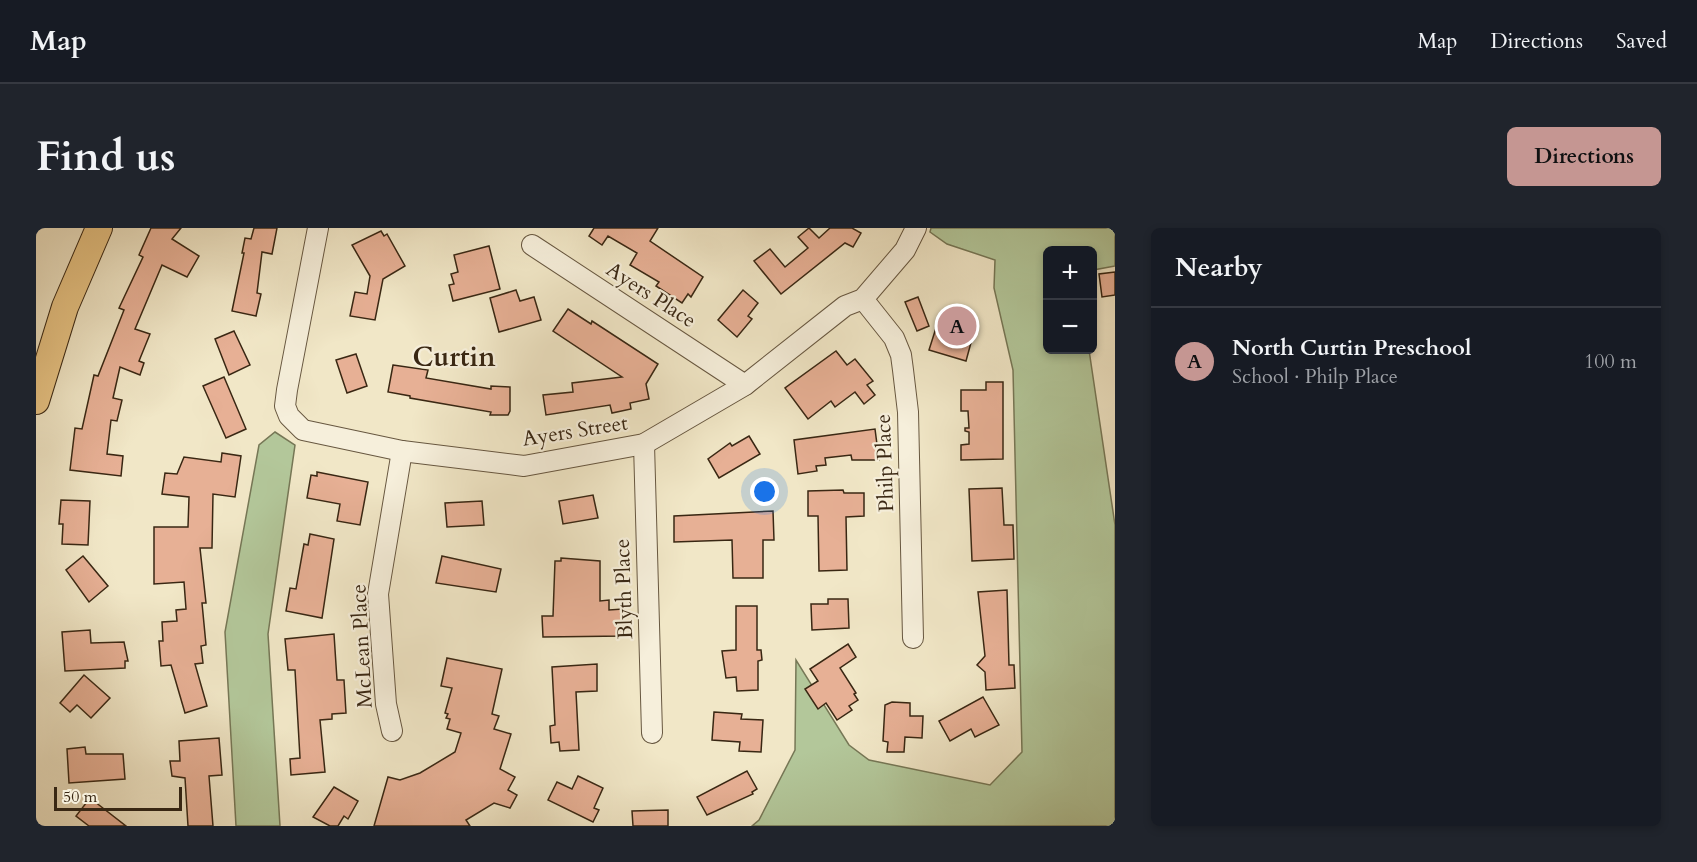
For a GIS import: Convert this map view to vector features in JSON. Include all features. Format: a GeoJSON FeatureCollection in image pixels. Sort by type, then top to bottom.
{"type":"FeatureCollection","features":[{"type":"Feature","properties":{"kind":"main road"},"geometry":{"type":"LineString","coordinates":[[36,401],[65,307],[99,228]]}},
{"type":"Feature","properties":{"kind":"street","name":"Ayers Street"},"geometry":{"type":"LineString","coordinates":[[318,228],[285,406],[291,419],[303,430],[402,451],[524,466],[644,444],[745,385],[845,306],[863,299],[905,250],[916,228]]}},
{"type":"Feature","properties":{"kind":"street","name":"Ayers Place"},"geometry":{"type":"LineString","coordinates":[[532,246],[745,385]]}},
{"type":"Feature","properties":{"kind":"street","name":"Philp Place"},"geometry":{"type":"LineString","coordinates":[[863,299],[894,338],[901,355],[908,412],[913,638]]}},
{"type":"Feature","properties":{"kind":"street","name":"Blyth Place"},"geometry":{"type":"LineString","coordinates":[[644,444],[652,733]]}},
{"type":"Feature","properties":{"kind":"street","name":"McLean Place"},"geometry":{"type":"LineString","coordinates":[[392,731],[386,704],[378,594],[402,451]]}},
{"type":"Feature","properties":{"kind":"green space"},"geometry":{"type":"Polygon","coordinates":[[[931,228],[1115,228],[1115,266],[1097,269],[1097,246],[1043,246],[1043,354],[1090,354],[1115,525],[1115,826],[752,826],[759,820],[795,750],[796,660],[849,745],[869,760],[990,785],[1022,752],[1013,370],[994,288],[995,260],[947,244],[930,232],[931,228]]]}},
{"type":"Feature","properties":{"kind":"green space"},"geometry":{"type":"Polygon","coordinates":[[[275,432],[295,445],[268,634],[280,826],[236,826],[225,632],[259,445],[275,432]]]}},
{"type":"Feature","properties":{"kind":"building"},"geometry":{"type":"Polygon","coordinates":[[[151,228],[181,228],[172,239],[199,256],[187,277],[162,265],[135,329],[150,334],[139,361],[144,363],[140,375],[120,367],[113,398],[122,400],[117,421],[111,420],[107,454],[123,456],[121,476],[70,470],[75,428],[82,429],[94,375],[98,376],[124,310],[119,308],[143,257],[139,255],[151,228]]]}},
{"type":"Feature","properties":{"kind":"building"},"geometry":{"type":"Polygon","coordinates":[[[254,228],[277,228],[272,254],[262,252],[257,293],[261,294],[256,316],[232,311],[245,238],[251,239],[254,228]]]}},
{"type":"Feature","properties":{"kind":"building"},"geometry":{"type":"Polygon","coordinates":[[[594,228],[658,228],[650,241],[703,277],[691,297],[688,294],[682,303],[656,286],[659,282],[630,265],[637,253],[608,236],[602,245],[589,236],[594,228]]]}},
{"type":"Feature","properties":{"kind":"building"},"geometry":{"type":"Polygon","coordinates":[[[809,228],[819,238],[830,228],[852,228],[861,233],[853,247],[845,243],[781,294],[754,261],[770,249],[785,267],[808,248],[798,237],[809,228]]]}},
{"type":"Feature","properties":{"kind":"building"},"geometry":{"type":"Polygon","coordinates":[[[381,231],[384,236],[387,234],[405,266],[383,279],[375,320],[350,316],[355,292],[367,294],[370,276],[352,245],[381,231]]]}},
{"type":"Feature","properties":{"kind":"building"},"geometry":{"type":"Polygon","coordinates":[[[489,246],[500,289],[453,301],[449,285],[454,284],[451,274],[458,272],[454,255],[489,246]]]}},
{"type":"Feature","properties":{"kind":"building"},"geometry":{"type":"Polygon","coordinates":[[[1115,272],[1115,295],[1102,297],[1099,274],[1115,272]]]}},
{"type":"Feature","properties":{"kind":"building"},"geometry":{"type":"Polygon","coordinates":[[[516,290],[520,301],[534,297],[541,320],[499,332],[490,298],[516,290]]]}},
{"type":"Feature","properties":{"kind":"building"},"geometry":{"type":"Polygon","coordinates":[[[743,290],[758,303],[748,316],[752,319],[737,337],[718,320],[743,290]]]}},
{"type":"Feature","properties":{"kind":"building"},"geometry":{"type":"Polygon","coordinates":[[[918,297],[929,326],[917,331],[905,302],[918,297]]]}},
{"type":"Feature","properties":{"kind":"building"},"geometry":{"type":"Polygon","coordinates":[[[568,309],[591,324],[592,321],[658,364],[646,384],[649,399],[630,403],[631,409],[612,413],[610,405],[546,415],[543,395],[573,392],[572,383],[622,377],[553,331],[568,309]]]}},
{"type":"Feature","properties":{"kind":"building"},"geometry":{"type":"Polygon","coordinates":[[[936,328],[972,339],[966,361],[929,350],[936,328]]]}},
{"type":"Feature","properties":{"kind":"building"},"geometry":{"type":"Polygon","coordinates":[[[234,331],[250,365],[229,375],[215,339],[234,331]]]}},
{"type":"Feature","properties":{"kind":"building"},"geometry":{"type":"Polygon","coordinates":[[[836,351],[847,365],[855,359],[873,381],[867,385],[875,395],[864,404],[855,392],[835,407],[831,401],[808,419],[785,388],[836,351]]]}},
{"type":"Feature","properties":{"kind":"building"},"geometry":{"type":"Polygon","coordinates":[[[356,354],[367,386],[347,393],[336,360],[356,354]]]}},
{"type":"Feature","properties":{"kind":"building"},"geometry":{"type":"Polygon","coordinates":[[[393,365],[428,370],[426,378],[491,389],[491,386],[510,387],[510,411],[508,415],[490,415],[491,412],[388,392],[393,365]]]}},
{"type":"Feature","properties":{"kind":"building"},"geometry":{"type":"Polygon","coordinates":[[[224,377],[246,429],[226,438],[203,386],[224,377]]]}},
{"type":"Feature","properties":{"kind":"building"},"geometry":{"type":"Polygon","coordinates":[[[986,382],[1003,382],[1003,459],[961,460],[961,445],[969,444],[969,432],[965,431],[965,428],[969,428],[968,411],[961,411],[961,390],[986,390],[986,382]]]}},
{"type":"Feature","properties":{"kind":"building"},"geometry":{"type":"Polygon","coordinates":[[[875,429],[879,460],[852,460],[851,455],[825,458],[826,465],[816,466],[817,471],[798,474],[794,440],[875,429]]]}},
{"type":"Feature","properties":{"kind":"building"},"geometry":{"type":"Polygon","coordinates":[[[749,436],[760,454],[719,478],[708,459],[730,443],[732,446],[749,436]]]}},
{"type":"Feature","properties":{"kind":"building"},"geometry":{"type":"Polygon","coordinates":[[[222,453],[241,456],[235,497],[213,494],[212,548],[200,548],[206,603],[202,603],[206,645],[201,646],[203,663],[195,664],[207,706],[185,713],[171,665],[161,666],[159,641],[163,641],[162,622],[177,621],[176,610],[186,609],[184,582],[154,584],[154,527],[188,527],[189,497],[162,494],[165,473],[177,474],[184,457],[221,462],[222,453]]]}},
{"type":"Feature","properties":{"kind":"building"},"geometry":{"type":"Polygon","coordinates":[[[317,472],[368,482],[360,525],[337,521],[340,504],[307,498],[311,475],[317,476],[317,472]]]}},
{"type":"Feature","properties":{"kind":"building"},"geometry":{"type":"Polygon","coordinates":[[[1002,488],[1004,525],[1013,525],[1014,559],[972,561],[969,489],[1002,488]]]}},
{"type":"Feature","properties":{"kind":"building"},"geometry":{"type":"Polygon","coordinates":[[[843,490],[844,493],[864,493],[864,516],[846,517],[847,570],[819,571],[818,516],[808,516],[808,491],[843,490]]]}},
{"type":"Feature","properties":{"kind":"building"},"geometry":{"type":"Polygon","coordinates":[[[593,495],[598,518],[563,524],[559,501],[593,495]]]}},
{"type":"Feature","properties":{"kind":"building"},"geometry":{"type":"Polygon","coordinates":[[[61,500],[90,501],[88,545],[62,544],[63,524],[59,524],[61,500]]]}},
{"type":"Feature","properties":{"kind":"building"},"geometry":{"type":"Polygon","coordinates":[[[482,501],[484,525],[447,527],[445,503],[482,501]]]}},
{"type":"Feature","properties":{"kind":"building"},"geometry":{"type":"Polygon","coordinates":[[[773,511],[774,540],[763,540],[763,578],[733,578],[732,540],[674,542],[674,516],[773,511]]]}},
{"type":"Feature","properties":{"kind":"building"},"geometry":{"type":"Polygon","coordinates":[[[310,534],[334,539],[322,618],[286,611],[290,588],[296,589],[304,544],[308,545],[310,534]]]}},
{"type":"Feature","properties":{"kind":"building"},"geometry":{"type":"Polygon","coordinates":[[[83,556],[108,586],[89,602],[66,570],[83,556]]]}},
{"type":"Feature","properties":{"kind":"building"},"geometry":{"type":"Polygon","coordinates":[[[442,556],[501,569],[496,592],[436,583],[442,556]]]}},
{"type":"Feature","properties":{"kind":"building"},"geometry":{"type":"Polygon","coordinates":[[[561,558],[600,561],[600,601],[609,600],[609,610],[623,609],[624,636],[543,637],[542,616],[553,616],[555,561],[561,561],[561,558]]]}},
{"type":"Feature","properties":{"kind":"building"},"geometry":{"type":"Polygon","coordinates":[[[1007,590],[1009,665],[1014,665],[1015,688],[986,690],[985,672],[977,665],[985,656],[978,592],[1007,590]]]}},
{"type":"Feature","properties":{"kind":"building"},"geometry":{"type":"Polygon","coordinates":[[[828,599],[848,599],[849,628],[812,630],[811,604],[828,604],[828,599]]]}},
{"type":"Feature","properties":{"kind":"building"},"geometry":{"type":"Polygon","coordinates":[[[736,606],[757,606],[757,650],[761,650],[762,660],[758,661],[758,690],[737,691],[736,677],[726,678],[722,651],[736,650],[736,606]]]}},
{"type":"Feature","properties":{"kind":"building"},"geometry":{"type":"Polygon","coordinates":[[[90,630],[91,643],[124,642],[128,661],[125,661],[125,668],[65,671],[62,632],[90,630]]]}},
{"type":"Feature","properties":{"kind":"building"},"geometry":{"type":"Polygon","coordinates":[[[334,634],[337,680],[344,680],[346,713],[332,714],[332,719],[320,720],[325,772],[291,775],[290,759],[300,758],[295,670],[288,670],[285,639],[334,634]]]}},
{"type":"Feature","properties":{"kind":"building"},"geometry":{"type":"Polygon","coordinates":[[[848,644],[856,657],[840,668],[858,700],[849,706],[852,710],[837,720],[826,703],[818,709],[805,689],[818,681],[810,669],[848,644]]]}},
{"type":"Feature","properties":{"kind":"building"},"geometry":{"type":"Polygon","coordinates":[[[447,658],[502,669],[492,714],[499,716],[494,729],[511,734],[500,769],[515,777],[508,790],[517,795],[510,808],[494,803],[466,820],[470,826],[374,826],[388,777],[400,780],[420,773],[455,752],[461,733],[447,729],[450,719],[446,718],[448,714],[445,713],[452,688],[441,686],[447,658]]]}},
{"type":"Feature","properties":{"kind":"building"},"geometry":{"type":"Polygon","coordinates":[[[597,664],[597,691],[576,692],[579,750],[560,751],[559,742],[551,743],[550,726],[555,725],[552,667],[597,664]]]}},
{"type":"Feature","properties":{"kind":"building"},"geometry":{"type":"Polygon","coordinates":[[[84,675],[110,698],[91,718],[77,705],[70,712],[60,703],[84,675]]]}},
{"type":"Feature","properties":{"kind":"building"},"geometry":{"type":"Polygon","coordinates":[[[983,697],[999,725],[975,737],[971,729],[950,741],[939,721],[983,697]]]}},
{"type":"Feature","properties":{"kind":"building"},"geometry":{"type":"Polygon","coordinates":[[[892,702],[910,703],[910,716],[923,716],[922,738],[905,737],[904,752],[887,752],[888,742],[883,741],[885,705],[892,702]]]}},
{"type":"Feature","properties":{"kind":"building"},"geometry":{"type":"Polygon","coordinates":[[[714,712],[742,714],[741,719],[763,720],[761,752],[739,751],[740,742],[712,740],[714,712]]]}},
{"type":"Feature","properties":{"kind":"building"},"geometry":{"type":"Polygon","coordinates":[[[219,738],[222,775],[209,776],[213,826],[188,826],[185,778],[172,776],[170,761],[180,761],[179,741],[219,738]]]}},
{"type":"Feature","properties":{"kind":"building"},"geometry":{"type":"Polygon","coordinates":[[[85,747],[86,754],[123,754],[125,779],[69,783],[67,749],[85,747]]]}},
{"type":"Feature","properties":{"kind":"building"},"geometry":{"type":"Polygon","coordinates":[[[747,771],[757,789],[752,792],[753,794],[707,815],[697,797],[747,771]]]}},
{"type":"Feature","properties":{"kind":"building"},"geometry":{"type":"Polygon","coordinates":[[[578,776],[603,788],[594,808],[599,810],[593,822],[548,800],[557,782],[572,789],[578,776]]]}},
{"type":"Feature","properties":{"kind":"building"},"geometry":{"type":"Polygon","coordinates":[[[334,787],[358,801],[348,819],[344,816],[338,826],[330,826],[313,817],[334,787]]]}},
{"type":"Feature","properties":{"kind":"building"},"geometry":{"type":"Polygon","coordinates":[[[90,798],[126,826],[89,826],[76,816],[90,798]]]}},
{"type":"Feature","properties":{"kind":"building"},"geometry":{"type":"Polygon","coordinates":[[[668,810],[668,826],[633,826],[632,811],[668,810]]]}},
{"type":"Feature","properties":{"kind":"place","name":"North Curtin Preschool"},"geometry":{"type":"Point","coordinates":[957,326]}},
{"type":"Feature","properties":{"kind":"district","name":"Curtin"},"geometry":{"type":"Point","coordinates":[454,357]}}]}
